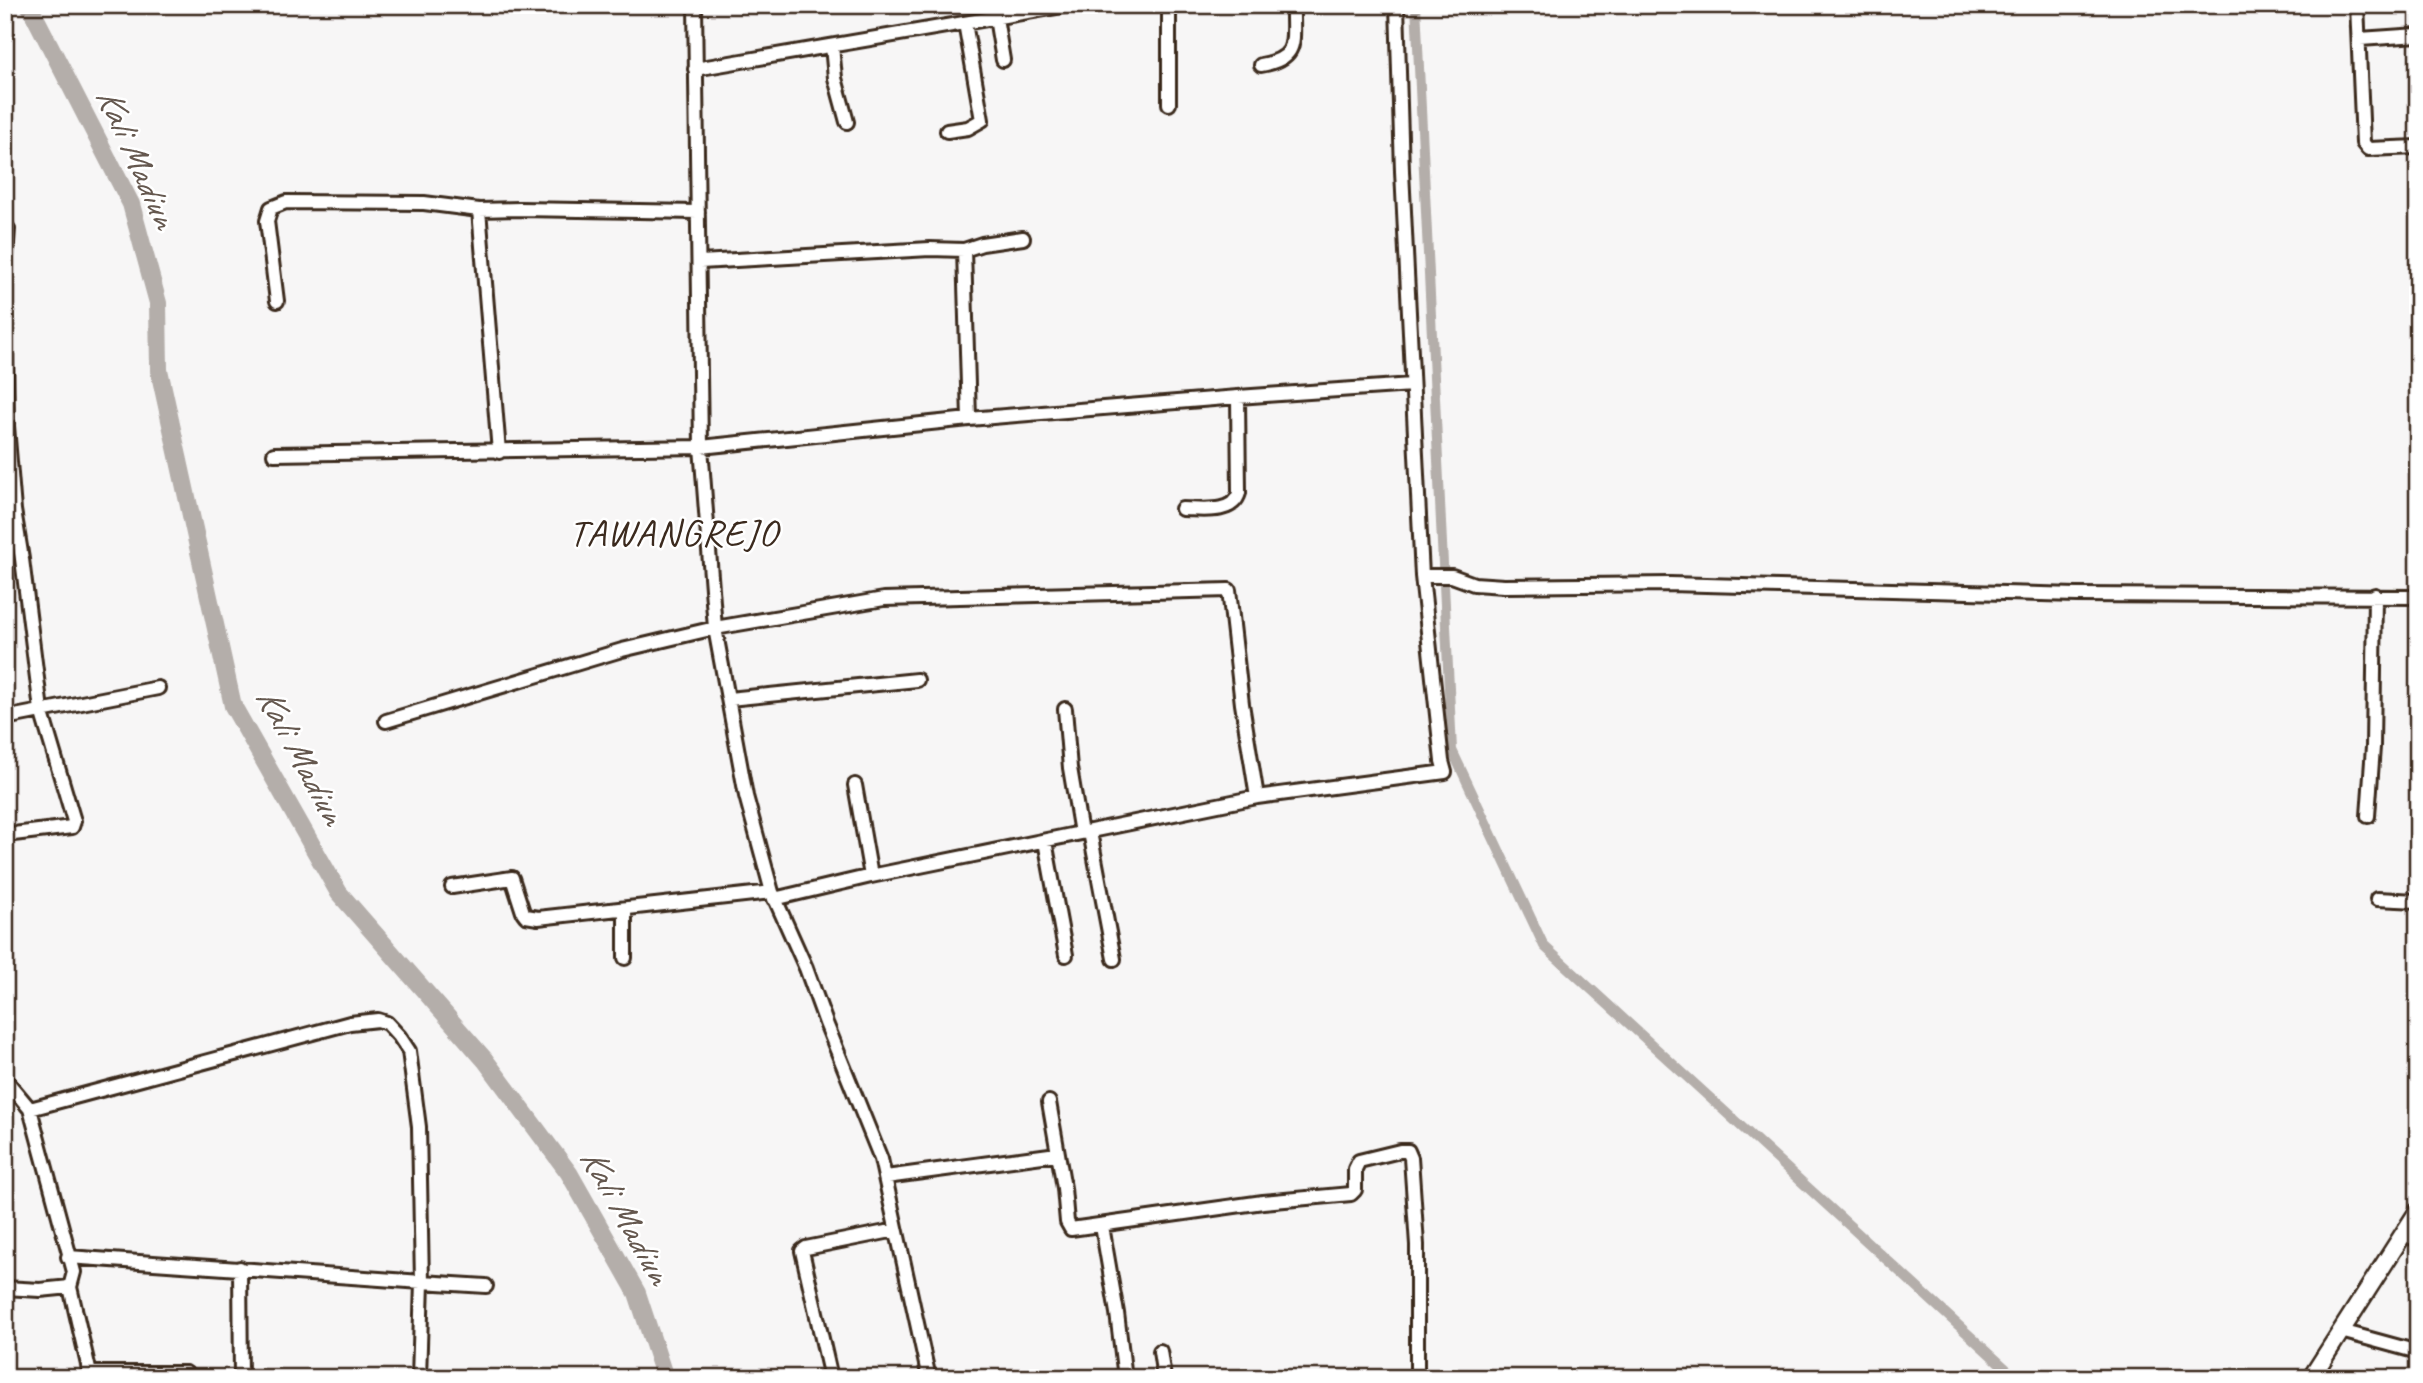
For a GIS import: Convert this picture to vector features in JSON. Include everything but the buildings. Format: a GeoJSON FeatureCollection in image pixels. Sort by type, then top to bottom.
{"type":"FeatureCollection","features":[{"type":"Feature","properties":{"kind":"main road"},"geometry":{"type":"LineString","coordinates":[[2311,1378],[2341,1331],[2411,1237],[2418,1211]]}},
{"type":"Feature","properties":{"kind":"street"},"geometry":{"type":"LineString","coordinates":[[695,5],[701,447],[715,628],[746,796],[773,896],[806,968],[825,1023],[876,1142],[929,1378]]}},
{"type":"Feature","properties":{"kind":"street"},"geometry":{"type":"LineString","coordinates":[[695,69],[1069,5]]}},
{"type":"Feature","properties":{"kind":"street"},"geometry":{"type":"LineString","coordinates":[[1169,5],[1169,104]]}},
{"type":"Feature","properties":{"kind":"street"},"geometry":{"type":"LineString","coordinates":[[1261,65],[1283,60],[1290,51],[1293,5]]}},
{"type":"Feature","properties":{"kind":"street"},"geometry":{"type":"LineString","coordinates":[[452,887],[512,878],[523,912],[531,917],[773,896],[1257,797],[1445,772],[1425,576],[1412,386],[1397,5]]}},
{"type":"Feature","properties":{"kind":"street"},"geometry":{"type":"LineString","coordinates":[[2357,5],[2365,147],[2375,150],[2418,147]]}},
{"type":"Feature","properties":{"kind":"street"},"geometry":{"type":"LineString","coordinates":[[996,18],[1003,60]]}},
{"type":"Feature","properties":{"kind":"street"},"geometry":{"type":"LineString","coordinates":[[947,131],[968,128],[982,120],[965,23]]}},
{"type":"Feature","properties":{"kind":"street"},"geometry":{"type":"LineString","coordinates":[[2360,39],[2418,35]]}},
{"type":"Feature","properties":{"kind":"street"},"geometry":{"type":"LineString","coordinates":[[832,46],[835,78],[847,122]]}},
{"type":"Feature","properties":{"kind":"street"},"geometry":{"type":"LineString","coordinates":[[276,301],[267,221],[271,208],[278,204],[424,203],[479,211],[520,209],[698,212]]}},
{"type":"Feature","properties":{"kind":"street"},"geometry":{"type":"LineString","coordinates":[[479,211],[499,452]]}},
{"type":"Feature","properties":{"kind":"street"},"geometry":{"type":"LineString","coordinates":[[5,271],[8,229]]}},
{"type":"Feature","properties":{"kind":"street"},"geometry":{"type":"LineString","coordinates":[[700,262],[930,249],[964,250],[982,244],[1023,238]]}},
{"type":"Feature","properties":{"kind":"street"},"geometry":{"type":"LineString","coordinates":[[964,250],[969,419]]}},
{"type":"Feature","properties":{"kind":"street"},"geometry":{"type":"LineString","coordinates":[[5,317],[9,510],[22,559],[41,710],[74,826],[5,835]]}},
{"type":"Feature","properties":{"kind":"street"},"geometry":{"type":"LineString","coordinates":[[274,454],[701,447],[969,419],[1412,386]]}},
{"type":"Feature","properties":{"kind":"street"},"geometry":{"type":"LineString","coordinates":[[1182,509],[1226,507],[1238,499],[1237,397]]}},
{"type":"Feature","properties":{"kind":"street"},"geometry":{"type":"LineString","coordinates":[[1425,576],[1452,576],[1474,584],[1504,586],[1670,584],[2077,595],[2418,597]]}},
{"type":"Feature","properties":{"kind":"street"},"geometry":{"type":"LineString","coordinates":[[386,721],[481,690],[622,650],[715,628],[884,599],[1229,590],[1242,704],[1257,797]]}},
{"type":"Feature","properties":{"kind":"street"},"geometry":{"type":"LineString","coordinates":[[2368,816],[2373,747],[2375,595]]}},
{"type":"Feature","properties":{"kind":"street"},"geometry":{"type":"LineString","coordinates":[[729,699],[917,680]]}},
{"type":"Feature","properties":{"kind":"street"},"geometry":{"type":"LineString","coordinates":[[5,718],[158,688]]}},
{"type":"Feature","properties":{"kind":"street"},"geometry":{"type":"LineString","coordinates":[[1065,709],[1070,768],[1114,959]]}},
{"type":"Feature","properties":{"kind":"street"},"geometry":{"type":"LineString","coordinates":[[855,785],[871,876]]}},
{"type":"Feature","properties":{"kind":"street"},"geometry":{"type":"LineString","coordinates":[[1045,841],[1066,955]]}},
{"type":"Feature","properties":{"kind":"street"},"geometry":{"type":"LineString","coordinates":[[2377,899],[2418,901]]}},
{"type":"Feature","properties":{"kind":"street"},"geometry":{"type":"LineString","coordinates":[[625,909],[625,958]]}},
{"type":"Feature","properties":{"kind":"street"},"geometry":{"type":"LineString","coordinates":[[30,1109],[350,1023],[378,1020],[387,1023],[400,1036],[408,1051],[419,1127],[422,1282],[419,1377],[466,1378]]}},
{"type":"Feature","properties":{"kind":"street"},"geometry":{"type":"LineString","coordinates":[[5,1079],[30,1109],[74,1272],[70,1287],[91,1375],[186,1373]]}},
{"type":"Feature","properties":{"kind":"street"},"geometry":{"type":"LineString","coordinates":[[1049,1102],[1065,1188],[1068,1227],[1071,1229],[1263,1202],[1351,1194],[1355,1190],[1355,1169],[1359,1161],[1408,1151],[1411,1158],[1418,1245],[1417,1378]]}},
{"type":"Feature","properties":{"kind":"street"},"geometry":{"type":"LineString","coordinates":[[886,1177],[1057,1154]]}},
{"type":"Feature","properties":{"kind":"street"},"geometry":{"type":"LineString","coordinates":[[1102,1226],[1125,1378]]}},
{"type":"Feature","properties":{"kind":"street"},"geometry":{"type":"LineString","coordinates":[[831,1378],[802,1251],[896,1230]]}},
{"type":"Feature","properties":{"kind":"street"},"geometry":{"type":"LineString","coordinates":[[68,1257],[486,1286]]}},
{"type":"Feature","properties":{"kind":"street"},"geometry":{"type":"LineString","coordinates":[[240,1268],[241,1378]]}},
{"type":"Feature","properties":{"kind":"street"},"geometry":{"type":"LineString","coordinates":[[5,1288],[40,1290],[70,1287]]}},
{"type":"Feature","properties":{"kind":"street"},"geometry":{"type":"LineString","coordinates":[[2341,1331],[2418,1352]]}},
{"type":"Feature","properties":{"kind":"street"},"geometry":{"type":"LineString","coordinates":[[1160,1351],[1164,1378]]}},
{"type":"Feature","properties":{"kind":"waterway","name":"Kali Madiun"},"geometry":{"type":"LineString","coordinates":[[29,5],[131,204],[158,303],[159,370],[233,706],[339,893],[485,1060],[569,1173],[637,1293],[665,1378]]}},
{"type":"Feature","properties":{"kind":"waterway"},"geometry":{"type":"LineString","coordinates":[[1416,5],[1452,750],[1544,946],[2016,1378]]}},
{"type":"Feature","properties":{"kind":"district","name":"TAWANGREJO"},"geometry":{"type":"Point","coordinates":[674,532]}}]}
